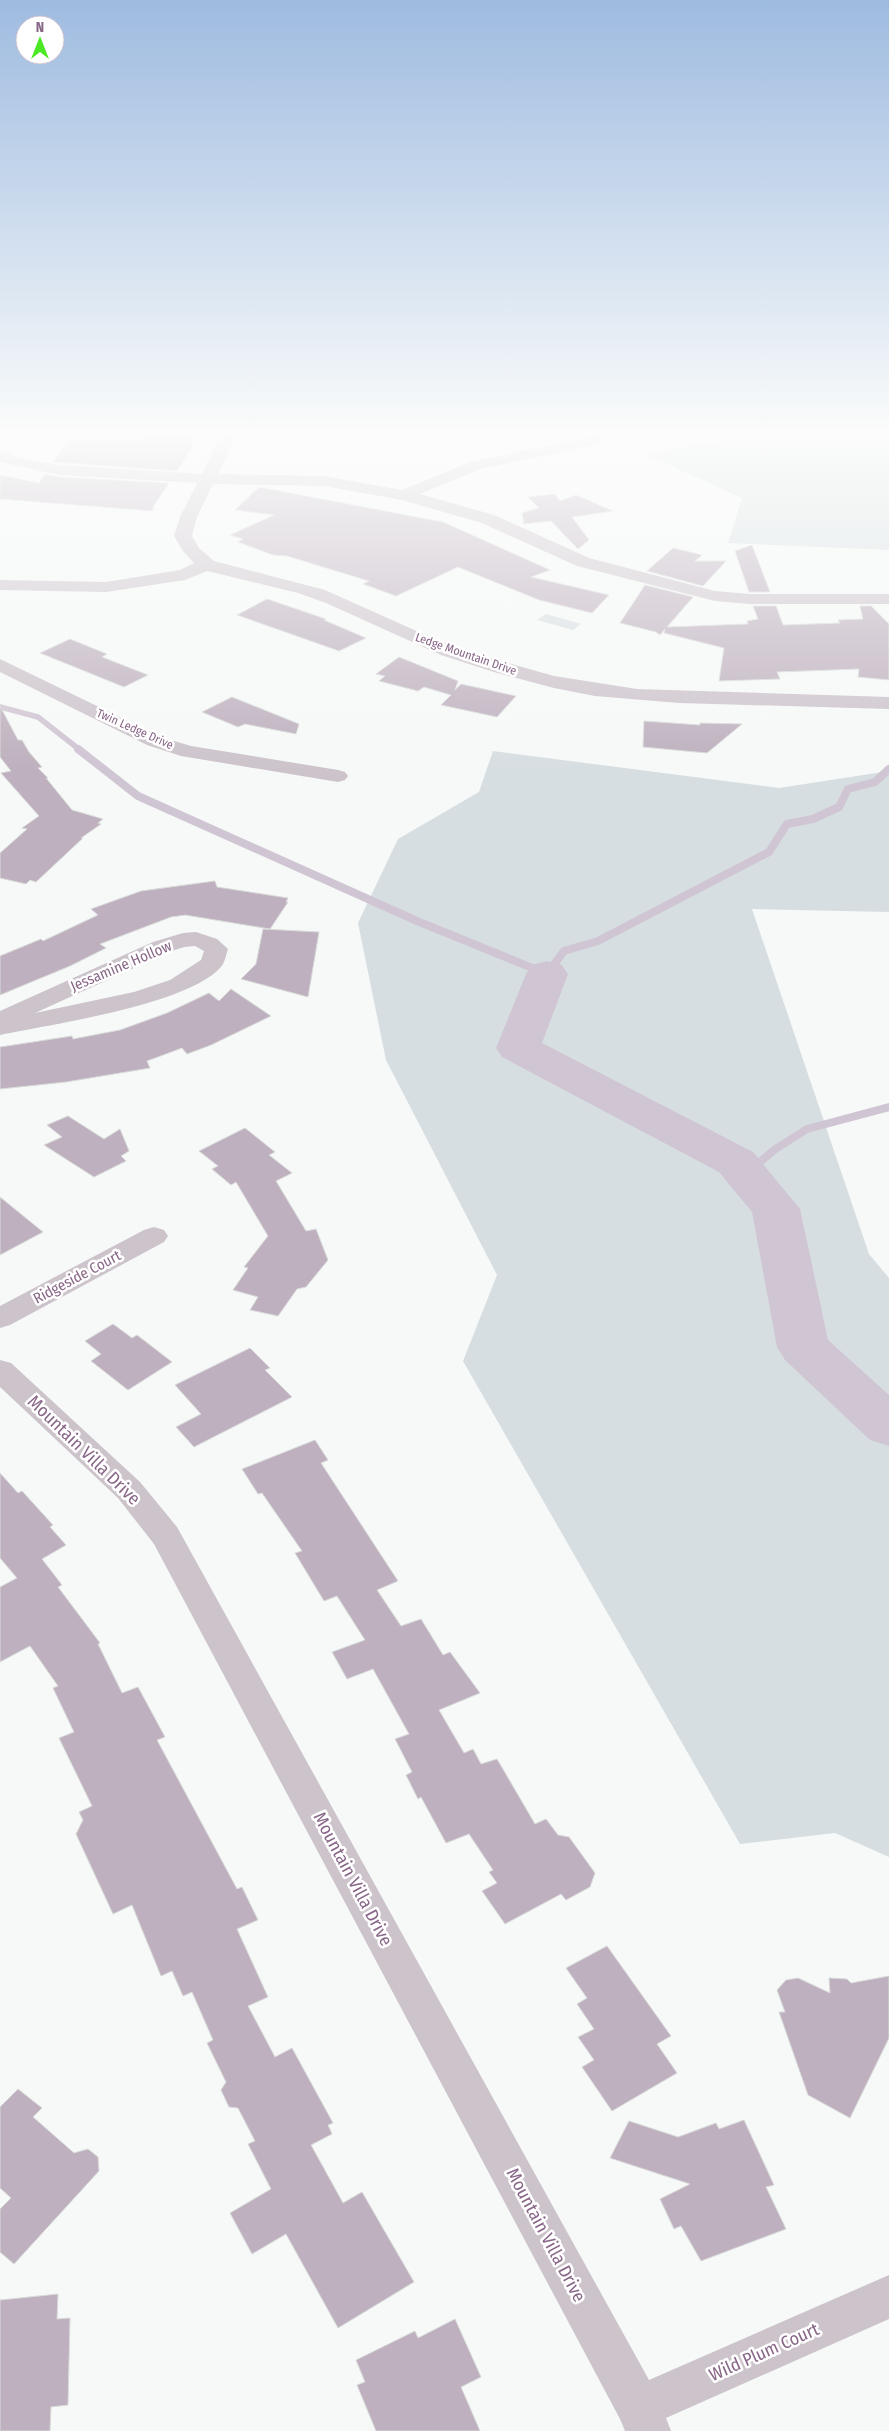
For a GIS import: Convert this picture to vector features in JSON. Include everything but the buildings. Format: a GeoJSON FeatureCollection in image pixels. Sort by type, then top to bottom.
{"type":"FeatureCollection","features":[{"type":"Feature","properties":{"kind":"street"},"geometry":{"type":"LineString","coordinates":[[187,543],[206,564]]}},
{"type":"Feature","properties":{"kind":"street"},"geometry":{"type":"LineString","coordinates":[[542,543],[583,562],[707,594],[750,599],[889,600]]}},
{"type":"Feature","properties":{"kind":"street"},"geometry":{"type":"LineString","coordinates":[[0,573],[74,575],[114,573],[178,563],[206,564]]}},
{"type":"Feature","properties":{"kind":"street"},"geometry":{"type":"LineString","coordinates":[[0,585],[106,587],[185,575],[206,564]]}},
{"type":"Feature","properties":{"kind":"street","name":"Ledge Mountain Drive"},"geometry":{"type":"LineString","coordinates":[[206,564],[304,589],[351,606],[415,637],[500,666],[570,685],[646,697],[722,700],[838,700],[889,703]]}},
{"type":"Feature","properties":{"kind":"street","name":"Twin Ledge Drive"},"geometry":{"type":"LineString","coordinates":[[0,665],[154,740],[188,752],[338,776]]}},
{"type":"Feature","properties":{"kind":"street","name":"Jessamine Hollow"},"geometry":{"type":"LineString","coordinates":[[0,1020],[161,947],[188,938],[208,942],[216,949],[212,962],[178,985],[140,998],[0,1028]]}},
{"type":"Feature","properties":{"kind":"street","name":"Ridgeside Court"},"geometry":{"type":"LineString","coordinates":[[0,1318],[154,1236]]}},
{"type":"Feature","properties":{"kind":"street","name":"Mountain Villa Drive"},"geometry":{"type":"LineString","coordinates":[[0,1370],[129,1490],[166,1536],[644,2419]]}},
{"type":"Feature","properties":{"kind":"street","name":"Wild Plum Court"},"geometry":{"type":"LineString","coordinates":[[644,2419],[889,2297]]}},
{"type":"Feature","properties":{"kind":"shaded area"},"geometry":{"type":"Polygon","coordinates":[[[738,543],[889,543],[889,550],[738,543]]]}},
{"type":"Feature","properties":{"kind":"shaded area"},"geometry":{"type":"Polygon","coordinates":[[[546,614],[581,624],[573,630],[537,620],[546,614]]]}},
{"type":"Feature","properties":{"kind":"shaded area"},"geometry":{"type":"Polygon","coordinates":[[[493,751],[779,788],[889,771],[889,912],[752,909],[869,1254],[889,1278],[889,1857],[835,1833],[740,1844],[463,1361],[497,1275],[386,1060],[358,923],[398,839],[479,792],[493,751]]]}},
{"type":"Feature","properties":{"kind":"waterway"},"geometry":{"type":"LineString","coordinates":[[0,707],[38,717],[80,750]]}},
{"type":"Feature","properties":{"kind":"waterway"},"geometry":{"type":"LineString","coordinates":[[78,749],[138,796],[417,921],[547,974],[564,951],[598,941],[769,852],[787,824],[813,819],[839,807],[848,789],[875,782],[889,769]]}},
{"type":"Feature","properties":{"kind":"waterway"},"geometry":{"type":"LineString","coordinates":[[547,974],[518,1048],[736,1162],[776,1209],[803,1347],[889,1426]]}},
{"type":"Feature","properties":{"kind":"waterway"},"geometry":{"type":"LineString","coordinates":[[753,1168],[774,1150],[807,1129],[889,1107]]}},
{"type":"Feature","properties":{"kind":"waterway"},"geometry":{"type":"LineString","coordinates":[[746,1174],[755,1167]]}}]}
